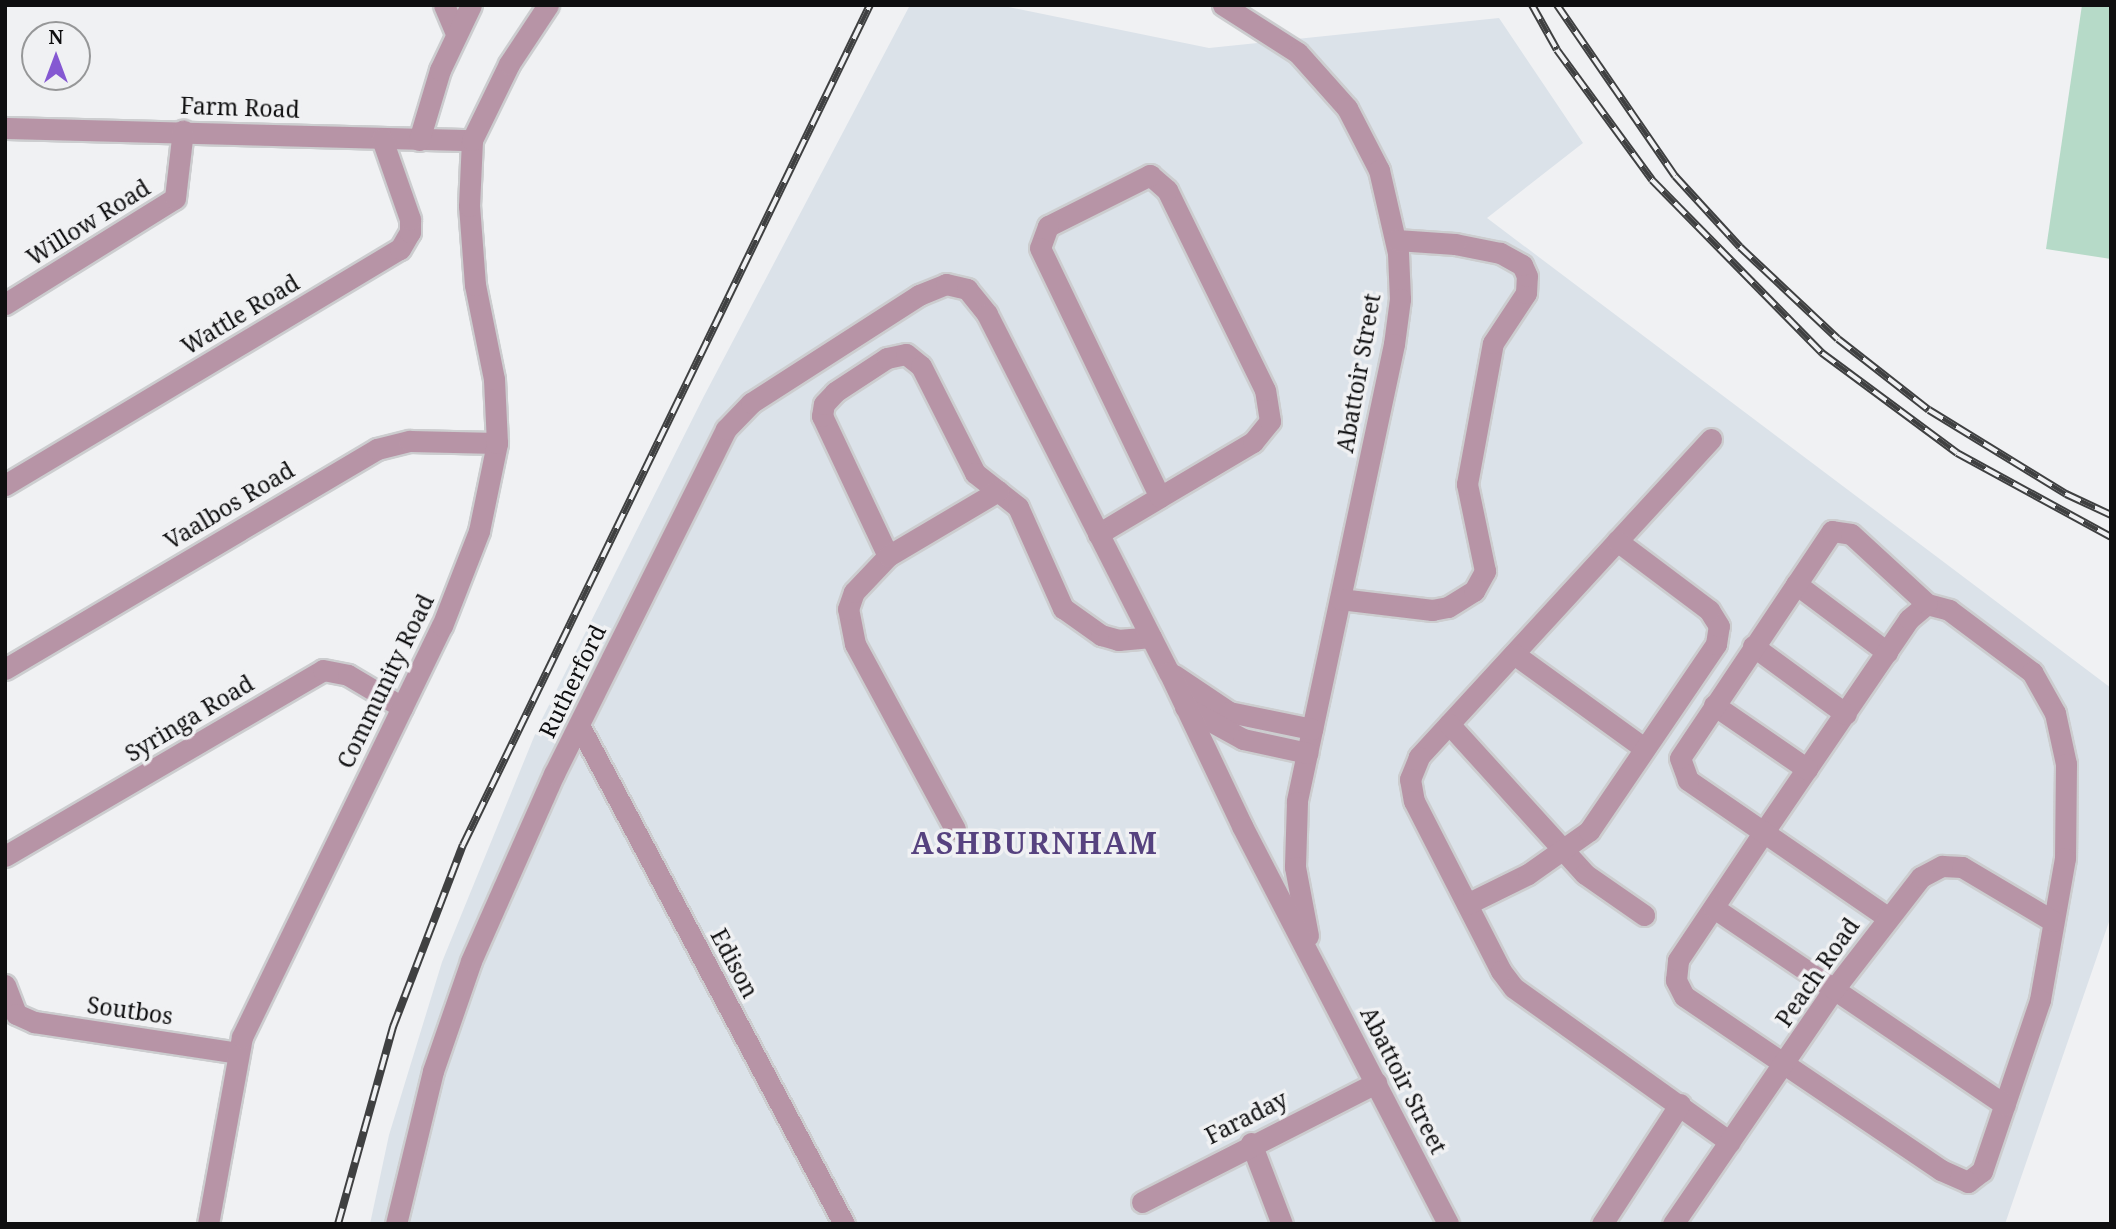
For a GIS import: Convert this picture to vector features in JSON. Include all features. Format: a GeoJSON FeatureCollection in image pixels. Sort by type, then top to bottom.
{"type":"FeatureCollection","features":[{"type":"Feature","properties":{"kind":"street"},"geometry":{"type":"LineString","coordinates":[[444,5],[456,33]]}},
{"type":"Feature","properties":{"kind":"street"},"geometry":{"type":"LineString","coordinates":[[419,140],[429,101],[456,33],[471,5]]}},
{"type":"Feature","properties":{"kind":"street"},"geometry":{"type":"LineString","coordinates":[[472,140],[509,64],[548,5]]}},
{"type":"Feature","properties":{"kind":"street","name":"Abattoir Street"},"geometry":{"type":"LineString","coordinates":[[1223,5],[1298,52],[1347,108],[1379,170],[1396,240],[1400,299],[1394,344],[1307,753],[1294,837],[1298,892],[1314,960]]}},
{"type":"Feature","properties":{"kind":"street","name":"Farm Road"},"geometry":{"type":"LineString","coordinates":[[5,128],[183,130],[382,139],[472,140]]}},
{"type":"Feature","properties":{"kind":"street","name":"Willow Road"},"geometry":{"type":"LineString","coordinates":[[5,304],[168,205],[179,188],[183,130]]}},
{"type":"Feature","properties":{"kind":"street","name":"Wattle Road"},"geometry":{"type":"LineString","coordinates":[[5,485],[400,249],[410,232],[410,219],[382,139]]}},
{"type":"Feature","properties":{"kind":"street","name":"Community Road"},"geometry":{"type":"LineString","coordinates":[[208,1224],[238,1053],[255,1007],[468,567],[497,443],[494,379],[475,285],[469,206],[472,140]]}},
{"type":"Feature","properties":{"kind":"street"},"geometry":{"type":"LineString","coordinates":[[1098,534],[1254,442],[1265,432],[1270,410],[1265,390],[1167,190],[1150,175],[1048,226],[1040,248],[1160,497]]}},
{"type":"Feature","properties":{"kind":"street"},"geometry":{"type":"LineString","coordinates":[[1340,598],[1432,610],[1448,607],[1474,591],[1485,570],[1467,484],[1493,343],[1526,293],[1527,276],[1517,261],[1500,253],[1455,244],[1396,240]]}},
{"type":"Feature","properties":{"kind":"street","name":"Abattoir Street"},"geometry":{"type":"LineString","coordinates":[[957,284],[967,289],[987,314],[1448,1224]]}},
{"type":"Feature","properties":{"kind":"street","name":"Rutherford"},"geometry":{"type":"LineString","coordinates":[[396,1224],[450,1016],[526,834],[699,479],[740,412],[919,295],[957,284]]}},
{"type":"Feature","properties":{"kind":"street"},"geometry":{"type":"LineString","coordinates":[[887,556],[822,416],[828,397],[887,358],[906,354],[921,366],[975,473],[1018,507],[1063,608],[1072,619],[1118,640],[1151,637]]}},
{"type":"Feature","properties":{"kind":"street"},"geometry":{"type":"LineString","coordinates":[[1711,439],[1449,724],[1412,768],[1410,789],[1467,904],[1514,988],[1730,1142]]}},
{"type":"Feature","properties":{"kind":"street","name":"Vaalbos Road"},"geometry":{"type":"LineString","coordinates":[[5,669],[377,449],[410,441],[497,443]]}},
{"type":"Feature","properties":{"kind":"street"},"geometry":{"type":"LineString","coordinates":[[955,829],[848,626],[854,592],[887,556],[998,491]]}},
{"type":"Feature","properties":{"kind":"street"},"geometry":{"type":"LineString","coordinates":[[1887,917],[1765,830],[1683,773],[1680,764],[1684,747],[1827,536],[1844,530],[1882,558],[1927,604],[1949,610],[2032,672],[2049,699],[2066,764],[2065,858],[2038,1007],[1982,1171],[1968,1182],[1941,1170],[1784,1065],[1684,996],[1678,987],[1678,960],[1765,830],[1846,715],[1887,652],[1918,608],[1927,604]]}},
{"type":"Feature","properties":{"kind":"street"},"geometry":{"type":"LineString","coordinates":[[1467,904],[1565,851],[1597,820],[1716,645],[1719,626],[1709,610],[1617,541]]}},
{"type":"Feature","properties":{"kind":"street"},"geometry":{"type":"LineString","coordinates":[[1796,584],[1887,652]]}},
{"type":"Feature","properties":{"kind":"street"},"geometry":{"type":"LineString","coordinates":[[1753,646],[1846,715]]}},
{"type":"Feature","properties":{"kind":"street"},"geometry":{"type":"LineString","coordinates":[[1514,654],[1644,748]]}},
{"type":"Feature","properties":{"kind":"street","name":"Syringa Road"},"geometry":{"type":"LineString","coordinates":[[5,856],[323,670],[348,676],[402,707]]}},
{"type":"Feature","properties":{"kind":"street","name":"Abattoir Street"},"geometry":{"type":"LineString","coordinates":[[1169,672],[1229,712],[1312,729]]}},
{"type":"Feature","properties":{"kind":"street"},"geometry":{"type":"LineString","coordinates":[[1714,705],[1807,769]]}},
{"type":"Feature","properties":{"kind":"street"},"geometry":{"type":"LineString","coordinates":[[1185,707],[1243,739],[1307,753]]}},
{"type":"Feature","properties":{"kind":"street"},"geometry":{"type":"LineString","coordinates":[[1449,724],[1585,874],[1644,915]]}},
{"type":"Feature","properties":{"kind":"street","name":"Edison"},"geometry":{"type":"LineString","coordinates":[[580,727],[844,1224]]}},
{"type":"Feature","properties":{"kind":"street","name":"Peach Road"},"geometry":{"type":"LineString","coordinates":[[1673,1224],[1834,989],[1913,884],[1930,871],[1952,865],[1974,873],[2053,921]]}},
{"type":"Feature","properties":{"kind":"street"},"geometry":{"type":"LineString","coordinates":[[1714,908],[2005,1105]]}},
{"type":"Feature","properties":{"kind":"street","name":"Soutbos"},"geometry":{"type":"LineString","coordinates":[[5,985],[16,1014],[34,1022],[238,1053]]}},
{"type":"Feature","properties":{"kind":"street","name":"Faraday"},"geometry":{"type":"LineString","coordinates":[[1142,1202],[1251,1143],[1376,1083]]}},
{"type":"Feature","properties":{"kind":"street"},"geometry":{"type":"LineString","coordinates":[[1602,1224],[1680,1104]]}},
{"type":"Feature","properties":{"kind":"street"},"geometry":{"type":"LineString","coordinates":[[1251,1143],[1282,1224]]}},
{"type":"Feature","properties":{"kind":"shaded area","name":"ASHBURNHAM"},"geometry":{"type":"Polygon","coordinates":[[[910,5],[999,5],[1209,48],[1499,18],[1583,143],[1487,218],[2111,688],[2111,916],[2005,1224],[370,1224],[389,1135],[442,962],[538,727],[704,396],[910,5]]]}},
{"type":"Feature","properties":{"kind":"green space"},"geometry":{"type":"Polygon","coordinates":[[[2082,5],[2111,5],[2111,259],[2046,249],[2082,5]]]}},
{"type":"Feature","properties":{"kind":"railway"},"geometry":{"type":"LineString","coordinates":[[338,1224],[393,1027],[463,845],[870,5]]}},
{"type":"Feature","properties":{"kind":"railway"},"geometry":{"type":"LineString","coordinates":[[1532,5],[1557,50],[1652,180],[1822,353],[1957,453],[2111,537]]}},
{"type":"Feature","properties":{"kind":"railway"},"geometry":{"type":"LineString","coordinates":[[1557,5],[1675,176],[1740,247],[1838,339],[1929,410],[2066,494],[2111,515]]}},
{"type":"Feature","properties":{"kind":"district","name":"ASHBURNHAM"},"geometry":{"type":"Point","coordinates":[1035,843]}}]}
